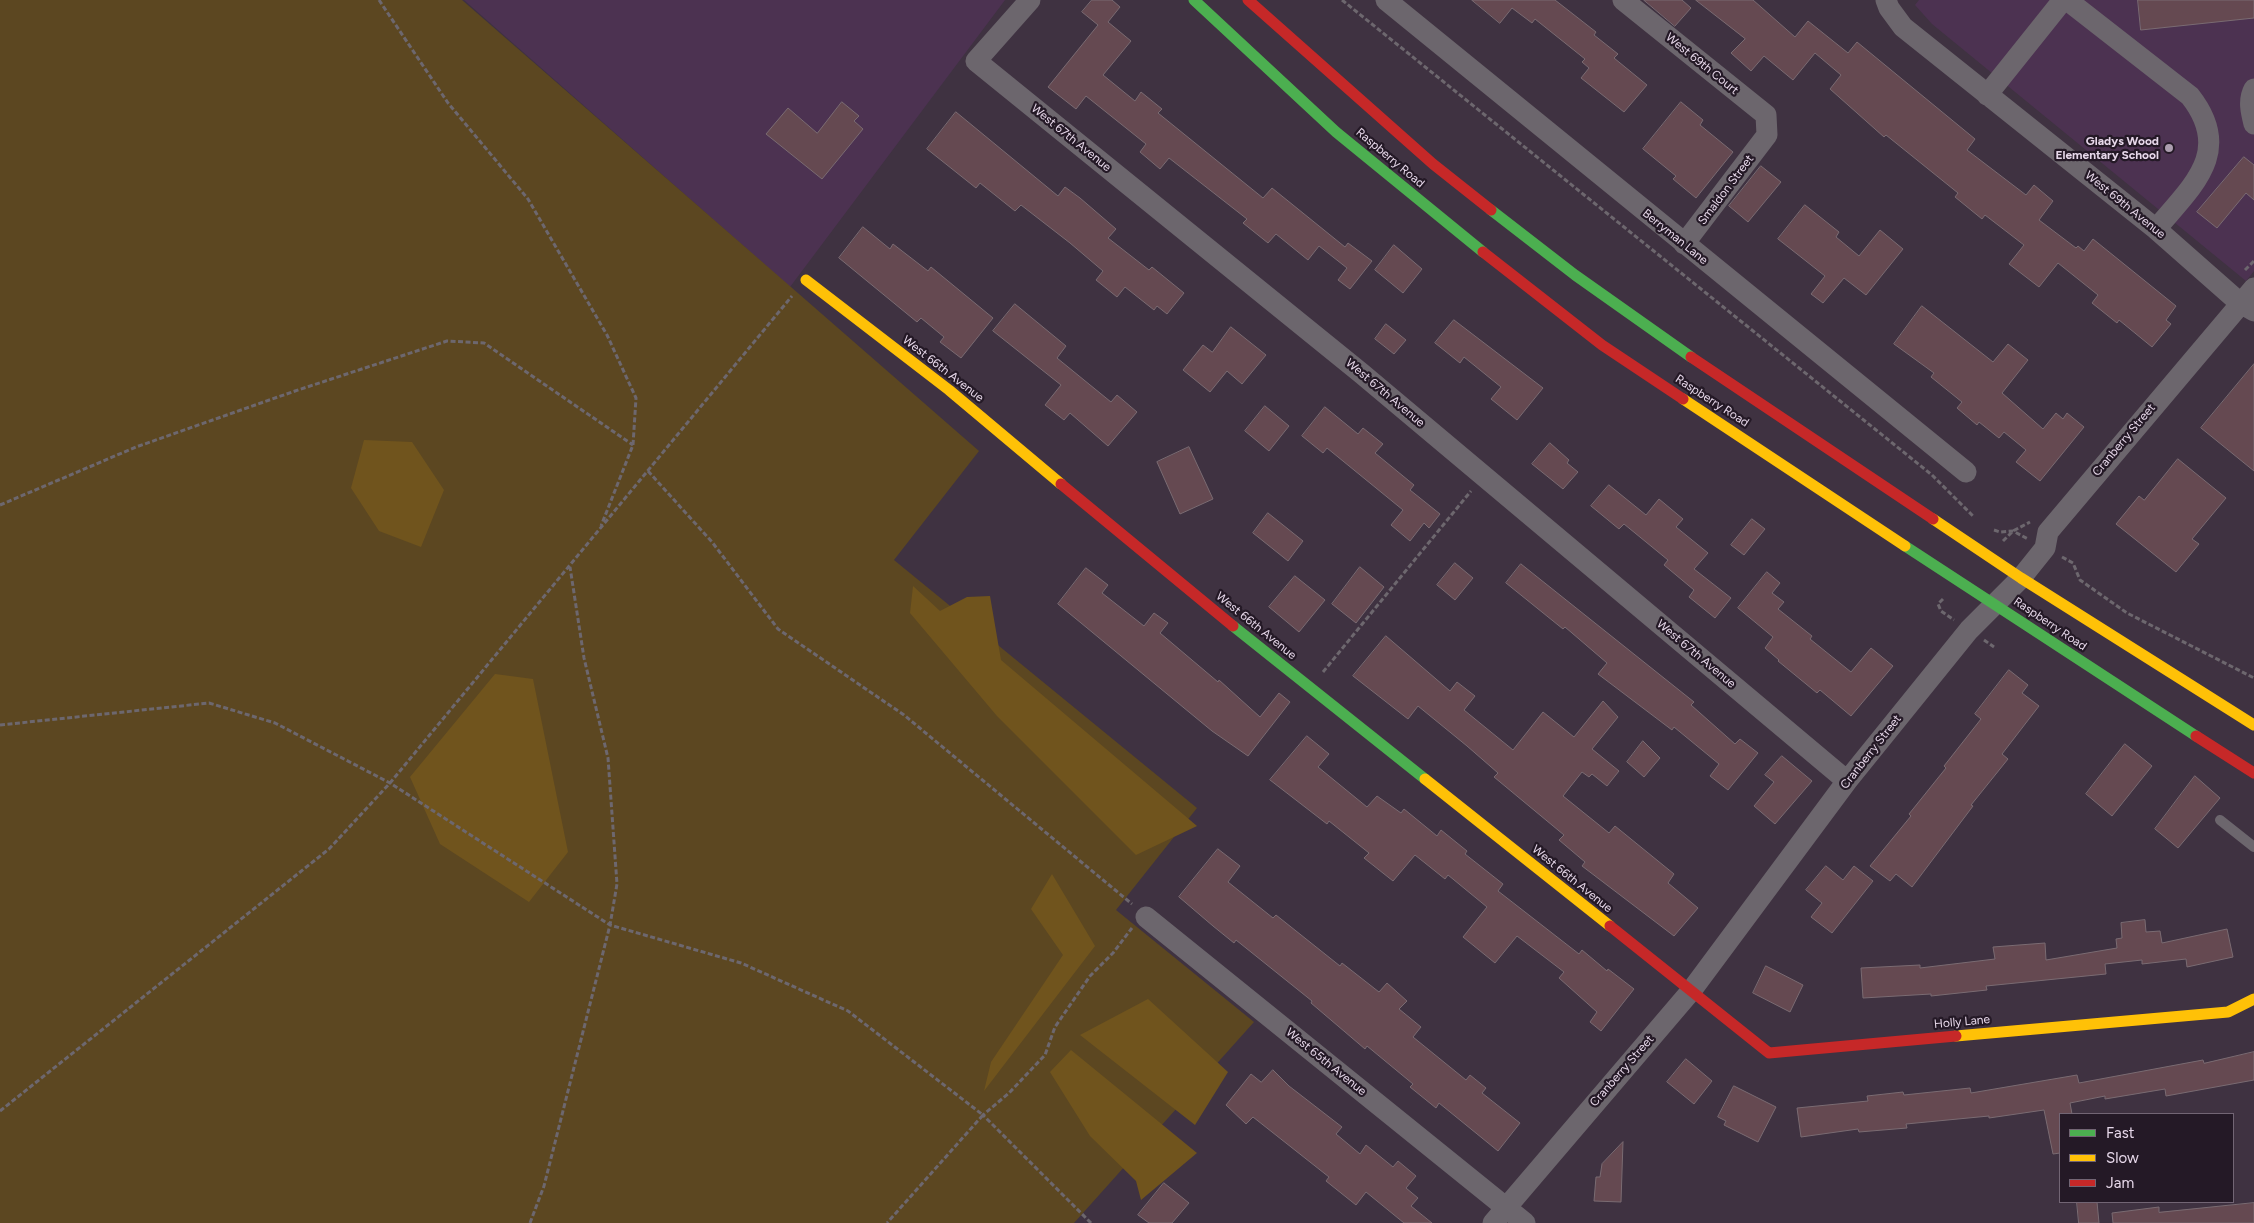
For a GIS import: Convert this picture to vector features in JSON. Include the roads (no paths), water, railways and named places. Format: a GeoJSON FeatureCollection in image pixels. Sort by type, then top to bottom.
{"type":"FeatureCollection","features":[{"type":"Feature","properties":{"kind":"main road","name":"Raspberry Road"},"geometry":{"type":"LineString","coordinates":[[1194,0],[1336,132],[1472,244],[1602,345],[1994,603],[2024,625],[2254,773]]}},
{"type":"Feature","properties":{"kind":"main road","name":"Raspberry Road"},"geometry":{"type":"LineString","coordinates":[[1248,0],[1433,164],[1575,275],[1685,353],[2021,578],[2254,725]]}},
{"type":"Feature","properties":{"kind":"main road","name":"West 66th Avenue"},"geometry":{"type":"LineString","coordinates":[[806,280],[949,390],[1194,595],[1691,991]]}},
{"type":"Feature","properties":{"kind":"main road","name":"Holly Lane"},"geometry":{"type":"LineString","coordinates":[[1691,991],[1769,1053],[2228,1012],[2254,999]]}},
{"type":"Feature","properties":{"kind":"street","name":"Berryman Lane"},"geometry":{"type":"LineString","coordinates":[[1386,0],[1966,472]]}},
{"type":"Feature","properties":{"kind":"street","name":"West 69th Court"},"geometry":{"type":"LineString","coordinates":[[1623,0],[1766,115],[1767,135]]}},
{"type":"Feature","properties":{"kind":"street","name":"West 69th Avenue"},"geometry":{"type":"LineString","coordinates":[[1886,0],[1888,8],[1903,27],[2249,301]]}},
{"type":"Feature","properties":{"kind":"street"},"geometry":{"type":"LineString","coordinates":[[1987,95],[2063,0]]}},
{"type":"Feature","properties":{"kind":"street"},"geometry":{"type":"LineString","coordinates":[[2067,0],[2190,96],[2201,110],[2206,122],[2211,139],[2208,157],[2192,185],[2156,229]]}},
{"type":"Feature","properties":{"kind":"street","name":"West 67th Avenue"},"geometry":{"type":"LineString","coordinates":[[1028,2],[976,61],[1361,373],[1847,781]]}},
{"type":"Feature","properties":{"kind":"street"},"geometry":{"type":"LineString","coordinates":[[2254,89],[2251,96],[2250,111],[2254,124]]}},
{"type":"Feature","properties":{"kind":"street","name":"Smaldon Street"},"geometry":{"type":"LineString","coordinates":[[1684,244],[1767,135]]}},
{"type":"Feature","properties":{"kind":"street","name":"Cranberry Street"},"geometry":{"type":"LineString","coordinates":[[1499,1215],[1691,991],[1847,781],[1969,630],[2021,578],[2045,548],[2048,532],[2249,301]]}},
{"type":"Feature","properties":{"kind":"street","name":"West 65th Avenue"},"geometry":{"type":"LineString","coordinates":[[1146,917],[1499,1215],[1525,1223]]}},
{"type":"Feature","properties":{"kind":"lane"},"geometry":{"type":"LineString","coordinates":[[2220,820],[2254,846]]}},
{"type":"Feature","properties":{"kind":"place","name":"Gladys Wood Elementary School"},"geometry":{"type":"Point","coordinates":[2169,148]}}]}
